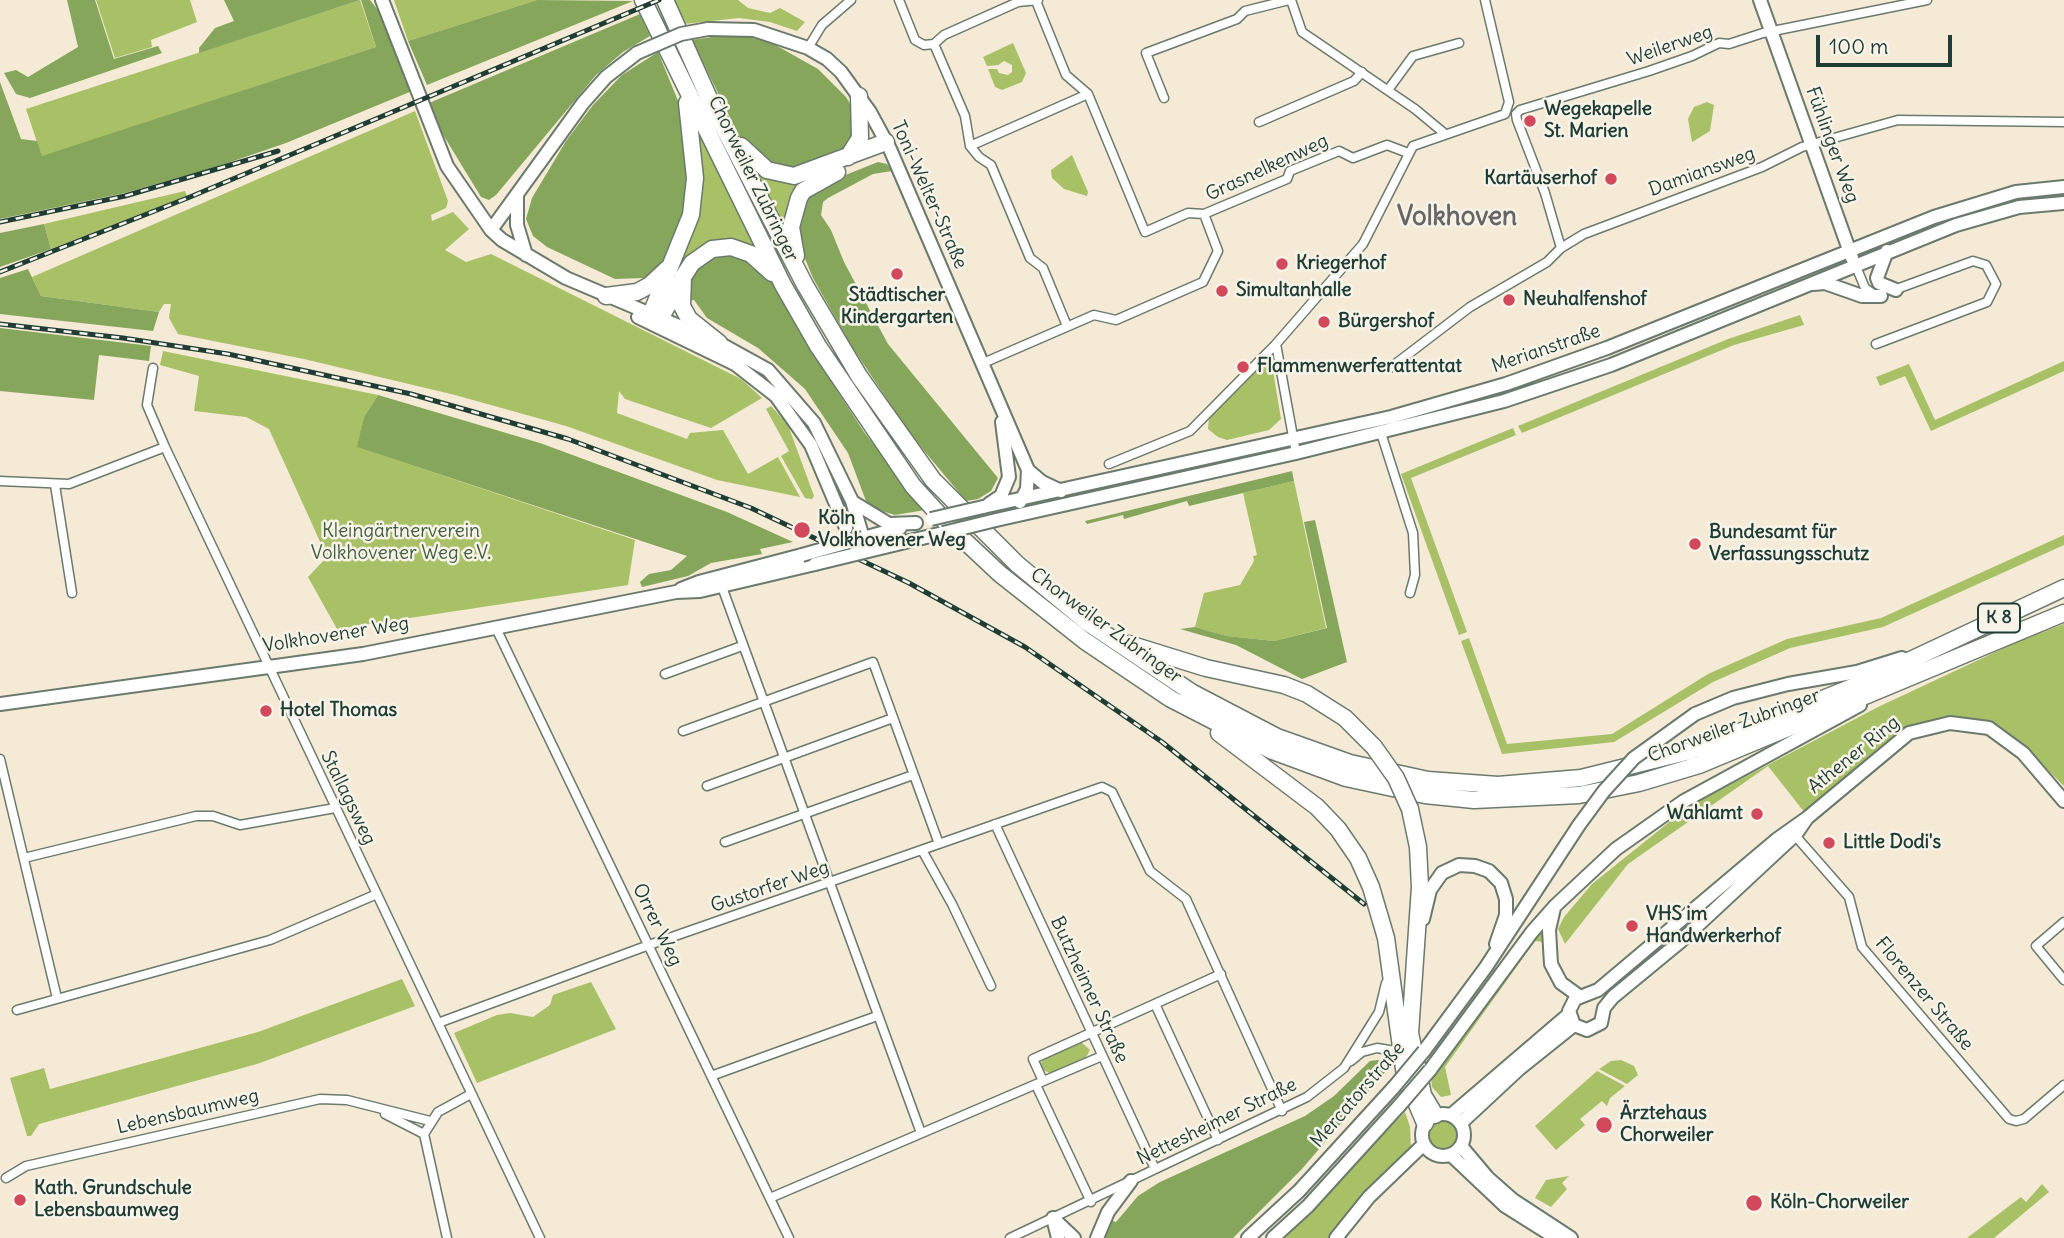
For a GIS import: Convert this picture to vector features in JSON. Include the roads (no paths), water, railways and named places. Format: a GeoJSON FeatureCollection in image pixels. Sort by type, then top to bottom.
{"type":"FeatureCollection","features":[{"type":"Feature","properties":{"kind":"highway","name":"Chorweiler Zubringer"},"geometry":{"type":"LineString","coordinates":[[643,0],[783,285],[817,346],[913,486],[953,530],[1050,614],[1171,699],[1270,750],[1346,778],[1425,795],[1474,800],[1579,795],[1639,783],[1699,765],[1955,660]]}},
{"type":"Feature","properties":{"kind":"highway","name":"Chorweiler Zubringer"},"geometry":{"type":"LineString","coordinates":[[665,0],[712,105],[805,285],[859,376],[933,480],[1017,564],[1087,622],[1191,692],[1277,737],[1382,771],[1428,779],[1497,785],[1581,778],[1690,751],[1855,686],[1942,644]]}},
{"type":"Feature","properties":{"kind":"highway"},"geometry":{"type":"LineString","coordinates":[[655,320],[691,215],[695,178],[686,90]]}},
{"type":"Feature","properties":{"kind":"highway"},"geometry":{"type":"LineString","coordinates":[[848,157],[860,138],[859,96]]}},
{"type":"Feature","properties":{"kind":"highway"},"geometry":{"type":"LineString","coordinates":[[712,105],[747,154],[767,170],[794,176],[888,146]]}},
{"type":"Feature","properties":{"kind":"highway"},"geometry":{"type":"LineString","coordinates":[[805,285],[793,247],[791,227],[794,210],[803,191],[888,146]]}},
{"type":"Feature","properties":{"kind":"highway"},"geometry":{"type":"LineString","coordinates":[[655,320],[700,255],[718,247],[731,247],[751,254],[783,285]]}},
{"type":"Feature","properties":{"kind":"highway"},"geometry":{"type":"LineString","coordinates":[[606,296],[637,292],[650,285],[675,259]]}},
{"type":"Feature","properties":{"kind":"highway"},"geometry":{"type":"LineString","coordinates":[[683,277],[682,306],[689,319],[719,343]]}},
{"type":"Feature","properties":{"kind":"highway","name":"K 8"},"geometry":{"type":"LineString","coordinates":[[1942,644],[2061,589]]}},
{"type":"Feature","properties":{"kind":"highway","name":"K 8"},"geometry":{"type":"LineString","coordinates":[[1955,660],[2064,613]]}},
{"type":"Feature","properties":{"kind":"highway"},"geometry":{"type":"LineString","coordinates":[[1087,622],[1120,641],[1155,653],[1284,685],[1307,694],[1345,718],[1374,747],[1396,778],[1410,809],[1418,847],[1420,887],[1410,1033],[1413,1059],[1423,1095],[1443,1119]]}},
{"type":"Feature","properties":{"kind":"highway"},"geometry":{"type":"LineString","coordinates":[[1171,699],[1292,786],[1338,829],[1358,858],[1371,887],[1386,938],[1405,1076],[1443,1119]]}},
{"type":"Feature","properties":{"kind":"street"},"geometry":{"type":"LineString","coordinates":[[382,0],[447,166],[491,230],[526,255],[735,364],[776,396],[811,444],[843,520],[862,535]]}},
{"type":"Feature","properties":{"kind":"street"},"geometry":{"type":"LineString","coordinates":[[808,48],[822,25],[851,0]]}},
{"type":"Feature","properties":{"kind":"street"},"geometry":{"type":"LineString","coordinates":[[899,0],[915,40],[924,45],[934,44],[944,35],[1018,2],[1037,0]]}},
{"type":"Feature","properties":{"kind":"street","name":"Grasnelkenweg"},"geometry":{"type":"LineString","coordinates":[[1037,0],[1066,75],[1088,94],[1145,232],[1188,213],[1204,214],[1287,179],[1290,171],[1339,150],[1353,158],[1387,145],[1408,153]]}},
{"type":"Feature","properties":{"kind":"street"},"geometry":{"type":"LineString","coordinates":[[1252,0],[1264,6]]}},
{"type":"Feature","properties":{"kind":"street"},"geometry":{"type":"LineString","coordinates":[[1164,98],[1146,53],[1237,19],[1245,11],[1290,0],[1303,32],[1388,90],[1444,133]]}},
{"type":"Feature","properties":{"kind":"street"},"geometry":{"type":"LineString","coordinates":[[1110,464],[1191,431],[1276,344],[1363,244],[1408,153],[1419,143],[1502,116],[1508,110],[1509,102],[1485,0]]}},
{"type":"Feature","properties":{"kind":"street","name":"Fühlinger Weg"},"geometry":{"type":"LineString","coordinates":[[1760,0],[1809,145],[1855,264]]}},
{"type":"Feature","properties":{"kind":"street","name":"Weilerweg"},"geometry":{"type":"LineString","coordinates":[[1561,248],[1545,193],[1517,120],[1516,114],[1520,110],[1649,71],[1719,43],[1729,44],[1772,32],[1927,0]]}},
{"type":"Feature","properties":{"kind":"street","name":"Toni-Welter-Straße"},"geometry":{"type":"LineString","coordinates":[[491,230],[583,103],[606,77],[637,53],[681,34],[708,29],[754,30],[808,48],[827,59],[859,96],[888,146],[1028,470]]}},
{"type":"Feature","properties":{"kind":"street"},"geometry":{"type":"LineString","coordinates":[[1388,90],[1413,56],[1459,43]]}},
{"type":"Feature","properties":{"kind":"street"},"geometry":{"type":"LineString","coordinates":[[934,44],[965,116],[970,146],[991,165],[1030,258],[1044,268],[1068,326]]}},
{"type":"Feature","properties":{"kind":"street"},"geometry":{"type":"LineString","coordinates":[[1259,121],[1354,81],[1362,72]]}},
{"type":"Feature","properties":{"kind":"street"},"geometry":{"type":"LineString","coordinates":[[970,146],[1088,94]]}},
{"type":"Feature","properties":{"kind":"street","name":"Damiansweg"},"geometry":{"type":"LineString","coordinates":[[1390,368],[1470,307],[1547,262],[1561,248],[1594,230],[1762,167],[1809,145],[1898,120],[2064,122]]}},
{"type":"Feature","properties":{"kind":"street","name":"Merianstraße"},"geometry":{"type":"LineString","coordinates":[[1024,499],[1391,417],[1544,371],[1849,250],[1989,199],[2064,187]]}},
{"type":"Feature","properties":{"kind":"street"},"geometry":{"type":"LineString","coordinates":[[517,193],[517,225],[526,255]]}},
{"type":"Feature","properties":{"kind":"street","name":"Merianstraße"},"geometry":{"type":"LineString","coordinates":[[1034,512],[1451,416],[1583,376],[1887,251],[1997,212],[2064,203]]}},
{"type":"Feature","properties":{"kind":"street"},"geometry":{"type":"LineString","coordinates":[[981,364],[1094,315],[1116,320],[1203,282],[1218,251],[1204,214]]}},
{"type":"Feature","properties":{"kind":"street"},"geometry":{"type":"LineString","coordinates":[[1887,251],[1877,278],[1879,283],[1896,290]]}},
{"type":"Feature","properties":{"kind":"street"},"geometry":{"type":"LineString","coordinates":[[1809,284],[1825,284],[1862,296],[1881,296],[1973,261],[1986,265],[1996,284],[1987,302],[1876,344]]}},
{"type":"Feature","properties":{"kind":"street"},"geometry":{"type":"LineString","coordinates":[[1855,264],[1870,294],[1881,296]]}},
{"type":"Feature","properties":{"kind":"street"},"geometry":{"type":"LineString","coordinates":[[655,320],[719,343],[768,370],[792,393],[814,423],[852,501],[862,535],[861,553]]}},
{"type":"Feature","properties":{"kind":"street"},"geometry":{"type":"LineString","coordinates":[[1276,344],[1296,453]]}},
{"type":"Feature","properties":{"kind":"street","name":"Stallagsweg"},"geometry":{"type":"LineString","coordinates":[[153,368],[147,405],[165,447],[540,1238]]}},
{"type":"Feature","properties":{"kind":"street","name":"Toni-Welter-Straße"},"geometry":{"type":"LineString","coordinates":[[999,407],[1016,488],[1024,499]]}},
{"type":"Feature","properties":{"kind":"street"},"geometry":{"type":"LineString","coordinates":[[1381,433],[1413,533],[1416,563],[1410,593]]}},
{"type":"Feature","properties":{"kind":"street"},"geometry":{"type":"LineString","coordinates":[[0,481],[69,484],[165,447]]}},
{"type":"Feature","properties":{"kind":"street","name":"Toni-Welter-Straße"},"geometry":{"type":"LineString","coordinates":[[983,507],[1001,496],[1007,487],[1009,461]]}},
{"type":"Feature","properties":{"kind":"street"},"geometry":{"type":"LineString","coordinates":[[1028,470],[1042,482],[1061,491]]}},
{"type":"Feature","properties":{"kind":"street"},"geometry":{"type":"LineString","coordinates":[[996,520],[1024,499],[1028,470]]}},
{"type":"Feature","properties":{"kind":"street"},"geometry":{"type":"LineString","coordinates":[[55,485],[72,593]]}},
{"type":"Feature","properties":{"kind":"street"},"geometry":{"type":"LineString","coordinates":[[1024,499],[1035,507],[1048,509]]}},
{"type":"Feature","properties":{"kind":"street","name":"Volkhovener Weg"},"geometry":{"type":"LineString","coordinates":[[717,582],[862,535],[1024,499]]}},
{"type":"Feature","properties":{"kind":"street"},"geometry":{"type":"LineString","coordinates":[[852,501],[889,524],[916,523]]}},
{"type":"Feature","properties":{"kind":"street","name":"Volkhovener Weg"},"geometry":{"type":"LineString","coordinates":[[0,704],[363,654],[815,564],[1034,512]]}},
{"type":"Feature","properties":{"kind":"street"},"geometry":{"type":"LineString","coordinates":[[717,582],[921,1133]]}},
{"type":"Feature","properties":{"kind":"street","name":"Orrer Weg"},"geometry":{"type":"LineString","coordinates":[[495,626],[789,1238]]}},
{"type":"Feature","properties":{"kind":"street","name":"K 8"},"geometry":{"type":"LineString","coordinates":[[1486,967],[1604,791],[1634,758],[1695,714],[1733,698],[1788,684],[1857,673],[1942,644]]}},
{"type":"Feature","properties":{"kind":"street"},"geometry":{"type":"LineString","coordinates":[[666,674],[742,646]]}},
{"type":"Feature","properties":{"kind":"street","name":"K 8"},"geometry":{"type":"LineString","coordinates":[[1555,906],[1616,849],[1684,801],[1870,700],[1955,660]]}},
{"type":"Feature","properties":{"kind":"street"},"geometry":{"type":"LineString","coordinates":[[683,731],[873,662],[939,844]]}},
{"type":"Feature","properties":{"kind":"street"},"geometry":{"type":"LineString","coordinates":[[707,786],[893,718]]}},
{"type":"Feature","properties":{"kind":"street","name":"Athener Ring"},"geometry":{"type":"LineString","coordinates":[[1443,1119],[1571,1019],[1572,1003],[1746,872],[1901,738],[1919,729],[1950,723],[1976,724],[2002,736],[2023,753],[2064,801]]}},
{"type":"Feature","properties":{"kind":"street"},"geometry":{"type":"LineString","coordinates":[[0,759],[57,998]]}},
{"type":"Feature","properties":{"kind":"street"},"geometry":{"type":"LineString","coordinates":[[725,842],[914,775]]}},
{"type":"Feature","properties":{"kind":"street","name":"Gustorfer Weg"},"geometry":{"type":"LineString","coordinates":[[438,1023],[649,945],[1102,787],[1112,792],[1150,871],[1185,899],[1221,974]]}},
{"type":"Feature","properties":{"kind":"street"},"geometry":{"type":"LineString","coordinates":[[24,858],[197,817],[213,816],[240,825],[335,808]]}},
{"type":"Feature","properties":{"kind":"street","name":"Butzheimer Straße"},"geometry":{"type":"LineString","coordinates":[[995,824],[1155,1169]]}},
{"type":"Feature","properties":{"kind":"street","name":"Florenzer Straße"},"geometry":{"type":"LineString","coordinates":[[1793,832],[1849,897],[1862,947],[2009,1118],[2015,1121],[2024,1119],[2064,1085]]}},
{"type":"Feature","properties":{"kind":"street"},"geometry":{"type":"LineString","coordinates":[[922,850],[952,904],[991,986]]}},
{"type":"Feature","properties":{"kind":"street"},"geometry":{"type":"LineString","coordinates":[[1414,971],[1430,890],[1442,873],[1459,865],[1489,871],[1502,883],[1506,915],[1486,967]]}},
{"type":"Feature","properties":{"kind":"street","name":"Athener Ring"},"geometry":{"type":"LineString","coordinates":[[1571,1019],[1584,1030],[1595,1028],[1604,1016],[1604,1008],[1676,944],[1746,872]]}},
{"type":"Feature","properties":{"kind":"street"},"geometry":{"type":"LineString","coordinates":[[17,1010],[270,940],[377,894]]}},
{"type":"Feature","properties":{"kind":"street"},"geometry":{"type":"LineString","coordinates":[[1555,906],[1549,930],[1551,964],[1561,983],[1599,999],[1604,1008]]}},
{"type":"Feature","properties":{"kind":"street","name":"Mercatorstraße"},"geometry":{"type":"LineString","coordinates":[[1273,1238],[1308,1206],[1430,1070],[1555,906]]}},
{"type":"Feature","properties":{"kind":"street"},"geometry":{"type":"LineString","coordinates":[[2064,922],[2036,946],[2064,980]]}},
{"type":"Feature","properties":{"kind":"street"},"geometry":{"type":"LineString","coordinates":[[1667,931],[1676,944]]}},
{"type":"Feature","properties":{"kind":"street","name":"Nettesheimer Straße"},"geometry":{"type":"LineString","coordinates":[[1010,1238],[1282,1111],[1307,1097],[1344,1068],[1379,1012],[1388,971],[1386,938]]}},
{"type":"Feature","properties":{"kind":"street","name":"Mercatorstraße"},"geometry":{"type":"LineString","coordinates":[[1245,1238],[1275,1213],[1342,1146],[1424,1051],[1486,967]]}},
{"type":"Feature","properties":{"kind":"street"},"geometry":{"type":"LineString","coordinates":[[1091,1202],[1039,1083],[1033,1059],[1221,974],[1282,1111]]}},
{"type":"Feature","properties":{"kind":"street"},"geometry":{"type":"LineString","coordinates":[[1155,1004],[1218,1140]]}},
{"type":"Feature","properties":{"kind":"street"},"geometry":{"type":"LineString","coordinates":[[711,1076],[877,1016]]}},
{"type":"Feature","properties":{"kind":"street"},"geometry":{"type":"LineString","coordinates":[[1344,1068],[1362,1052],[1377,1048],[1401,1052]]}},
{"type":"Feature","properties":{"kind":"street"},"geometry":{"type":"LineString","coordinates":[[770,1198],[1102,1056]]}},
{"type":"Feature","properties":{"kind":"street"},"geometry":{"type":"LineString","coordinates":[[447,1238],[424,1134],[438,1112],[471,1094]]}},
{"type":"Feature","properties":{"kind":"street","name":"Lebensbaumweg"},"geometry":{"type":"LineString","coordinates":[[6,1178],[26,1166],[301,1102],[347,1100],[379,1111],[430,1121]]}},
{"type":"Feature","properties":{"kind":"street","name":"Lebensbaumweg"},"geometry":{"type":"LineString","coordinates":[[379,1111],[424,1134]]}},
{"type":"Feature","properties":{"kind":"street"},"geometry":{"type":"LineString","coordinates":[[1428,1148],[1422,1131],[1443,1119],[1464,1135],[1456,1150]]}},
{"type":"Feature","properties":{"kind":"street"},"geometry":{"type":"LineString","coordinates":[[1336,1238],[1383,1185],[1428,1148],[1456,1150],[1513,1200],[1571,1238]]}},
{"type":"Feature","properties":{"kind":"street"},"geometry":{"type":"LineString","coordinates":[[1456,1150],[1505,1206],[1556,1238]]}},
{"type":"Feature","properties":{"kind":"street"},"geometry":{"type":"LineString","coordinates":[[1097,1238],[1108,1212],[1131,1181]]}},
{"type":"Feature","properties":{"kind":"street"},"geometry":{"type":"LineString","coordinates":[[1053,1218],[1059,1238]]}},
{"type":"Feature","properties":{"kind":"street"},"geometry":{"type":"LineString","coordinates":[[1053,1218],[1074,1238]]}},
{"type":"Feature","properties":{"kind":"railway"},"geometry":{"type":"LineString","coordinates":[[0,272],[190,197],[659,0]]}},
{"type":"Feature","properties":{"kind":"railway"},"geometry":{"type":"LineString","coordinates":[[0,222],[125,196],[278,151]]}},
{"type":"Feature","properties":{"kind":"railway"},"geometry":{"type":"LineString","coordinates":[[0,324],[123,338],[228,354],[411,394],[568,439],[751,508],[909,583],[1025,647],[1162,742],[1364,904]]}},
{"type":"Feature","properties":{"kind":"place","name":"Wegekapelle St. Marien"},"geometry":{"type":"Point","coordinates":[1530,121]}},
{"type":"Feature","properties":{"kind":"place","name":"Kartäuserhof"},"geometry":{"type":"Point","coordinates":[1611,179]}},
{"type":"Feature","properties":{"kind":"place","name":"Kriegerhof"},"geometry":{"type":"Point","coordinates":[1282,264]}},
{"type":"Feature","properties":{"kind":"place","name":"Städtischer Kindergarten"},"geometry":{"type":"Point","coordinates":[897,274]}},
{"type":"Feature","properties":{"kind":"place","name":"Simultanhalle"},"geometry":{"type":"Point","coordinates":[1222,291]}},
{"type":"Feature","properties":{"kind":"place","name":"Neuhalfenshof"},"geometry":{"type":"Point","coordinates":[1509,300]}},
{"type":"Feature","properties":{"kind":"place","name":"Bürgershof"},"geometry":{"type":"Point","coordinates":[1324,322]}},
{"type":"Feature","properties":{"kind":"place","name":"Flammenwerferattentat"},"geometry":{"type":"Point","coordinates":[1243,367]}},
{"type":"Feature","properties":{"kind":"place","name":"Köln Volkhovener Weg"},"geometry":{"type":"Point","coordinates":[802,530]}},
{"type":"Feature","properties":{"kind":"place","name":"Bundesamt für Verfassungsschutz"},"geometry":{"type":"Point","coordinates":[1695,544]}},
{"type":"Feature","properties":{"kind":"place","name":"Hotel Thomas"},"geometry":{"type":"Point","coordinates":[266,711]}},
{"type":"Feature","properties":{"kind":"place","name":"Wahlamt"},"geometry":{"type":"Point","coordinates":[1757,814]}},
{"type":"Feature","properties":{"kind":"place","name":"Little Dodi's"},"geometry":{"type":"Point","coordinates":[1829,843]}},
{"type":"Feature","properties":{"kind":"place","name":"VHS im Handwerkerhof"},"geometry":{"type":"Point","coordinates":[1632,926]}},
{"type":"Feature","properties":{"kind":"place","name":"Ärztehaus Chorweiler"},"geometry":{"type":"Point","coordinates":[1604,1125]}},
{"type":"Feature","properties":{"kind":"place","name":"Kath. Grundschule Lebensbaumweg"},"geometry":{"type":"Point","coordinates":[20,1200]}},
{"type":"Feature","properties":{"kind":"place","name":"Köln-Chorweiler"},"geometry":{"type":"Point","coordinates":[1754,1203]}},
{"type":"Feature","properties":{"kind":"district","name":"Volkhoven"},"geometry":{"type":"Point","coordinates":[1457,218]}},
{"type":"Feature","properties":{"kind":"park label","name":"Kleingärtnerverein Volkhovener Weg e.V."},"geometry":{"type":"Point","coordinates":[401,543]}}]}
